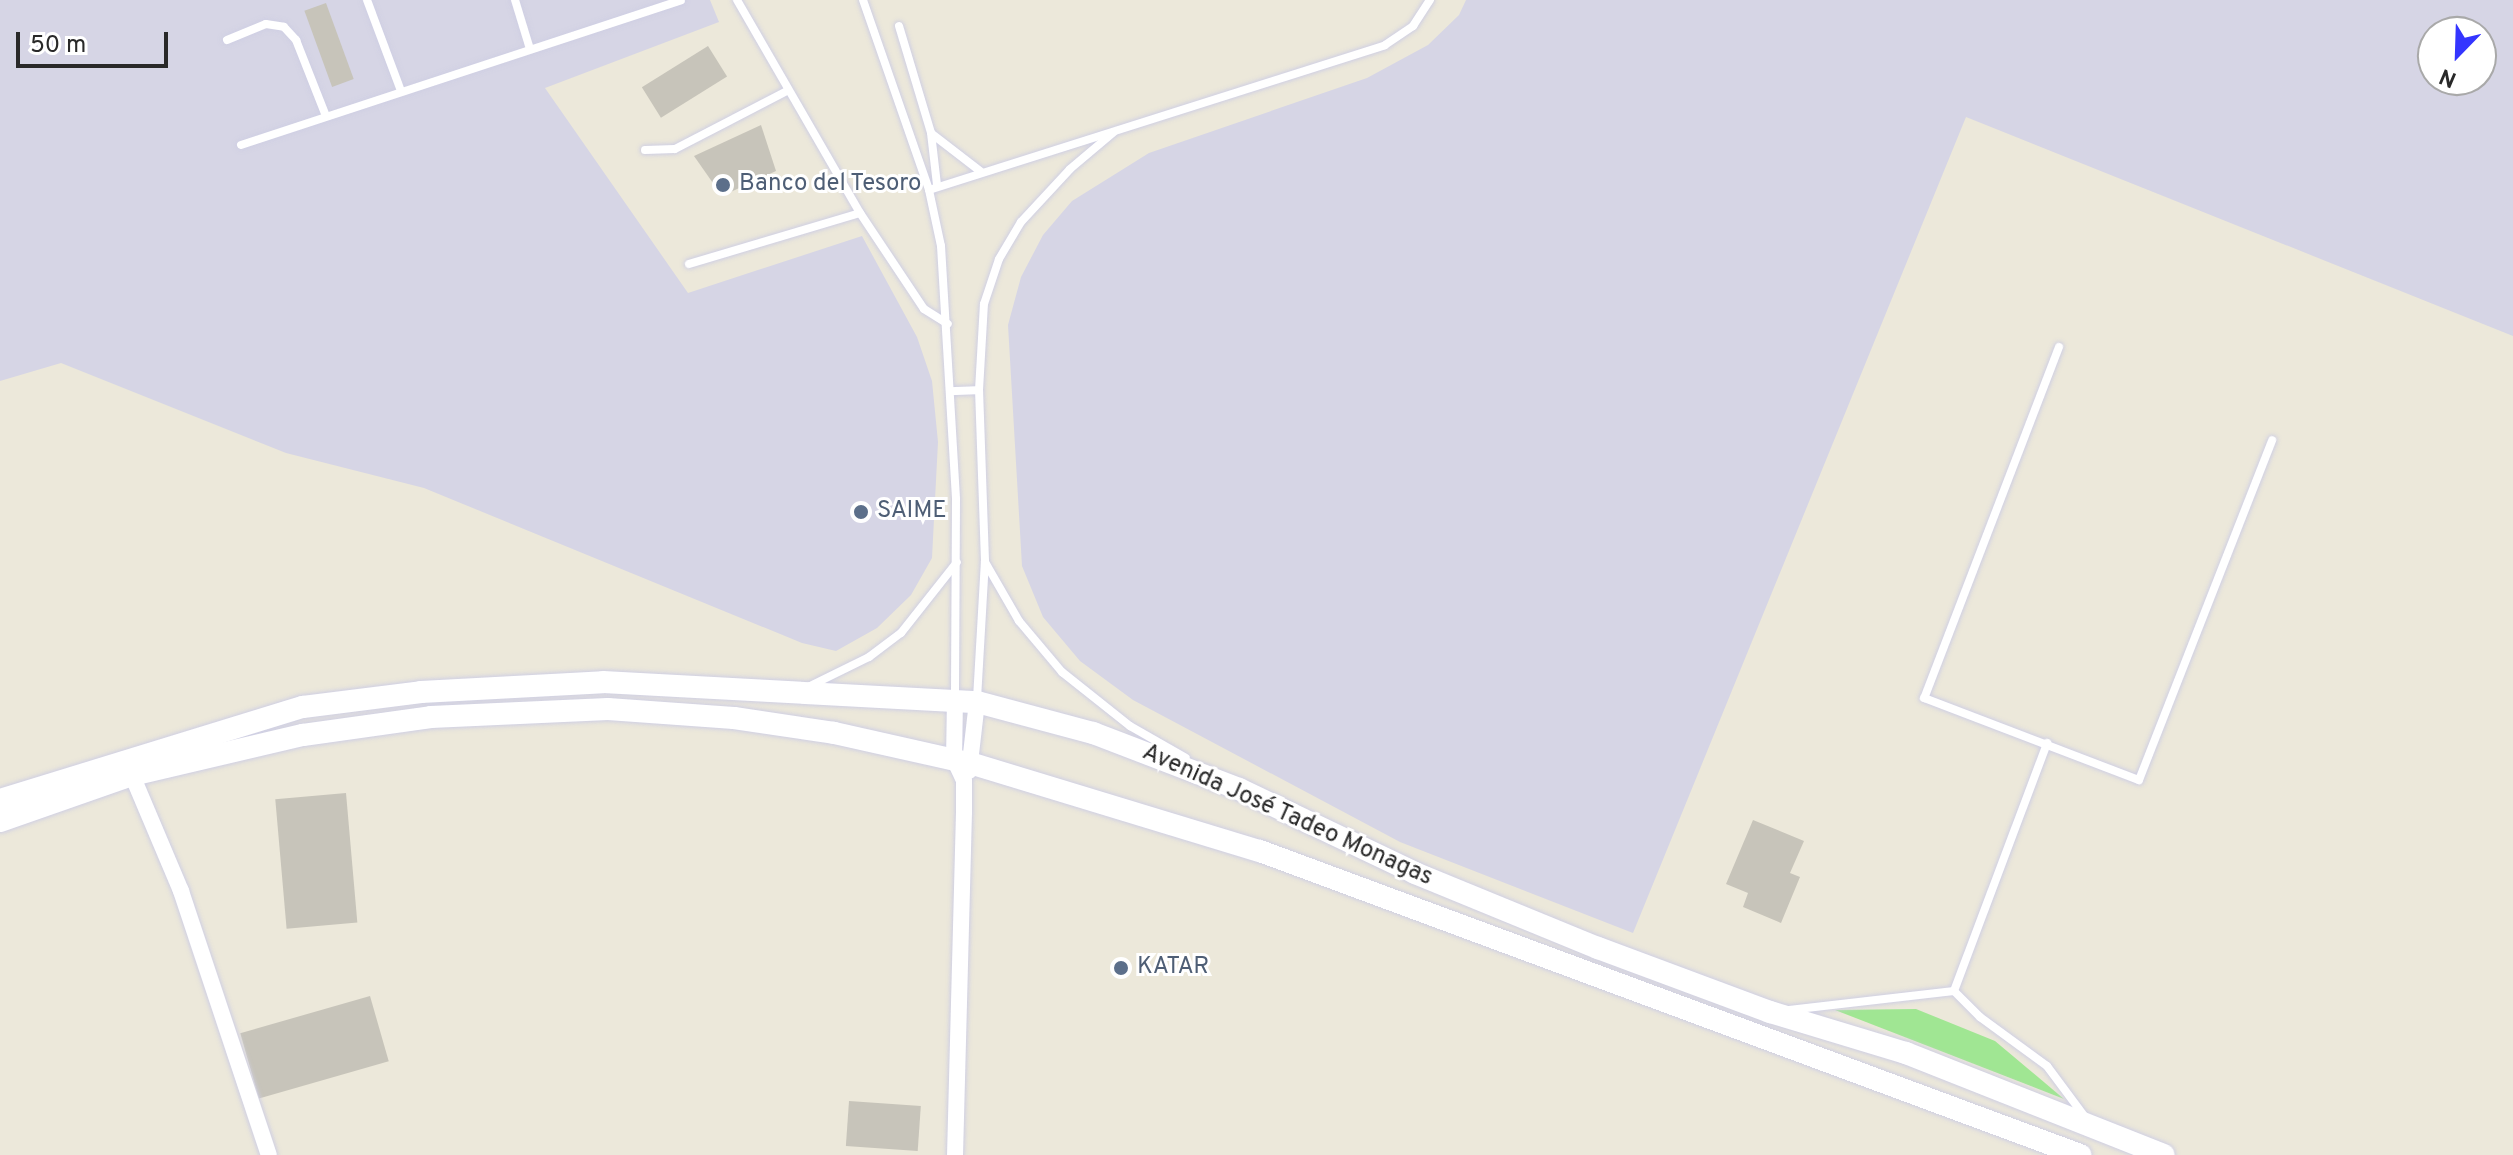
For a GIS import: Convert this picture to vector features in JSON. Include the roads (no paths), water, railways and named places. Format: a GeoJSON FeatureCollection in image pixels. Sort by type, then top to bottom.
{"type":"FeatureCollection","features":[{"type":"Feature","properties":{"kind":"main road","name":"Avenida José Tadeo Monagas"},"geometry":{"type":"LineString","coordinates":[[0,800],[303,707],[421,692],[603,682],[803,689],[966,700],[1093,733],[1239,789],[1415,873],[1770,1012],[1906,1053],[2164,1155]]}},
{"type":"Feature","properties":{"kind":"main road","name":"Avenida José Tadeo Monagas"},"geometry":{"type":"LineString","coordinates":[[0,821],[132,775],[303,735],[431,717],[608,709],[734,718],[964,768],[1275,856],[2080,1155]]}},
{"type":"Feature","properties":{"kind":"street"},"geometry":{"type":"LineString","coordinates":[[955,1155],[966,700]]}},
{"type":"Feature","properties":{"kind":"street"},"geometry":{"type":"LineString","coordinates":[[132,775],[181,891],[269,1155]]}},
{"type":"Feature","properties":{"kind":"lane"},"geometry":{"type":"LineString","coordinates":[[367,0],[401,91]]}},
{"type":"Feature","properties":{"kind":"lane"},"geometry":{"type":"LineString","coordinates":[[515,0],[530,49]]}},
{"type":"Feature","properties":{"kind":"lane"},"geometry":{"type":"LineString","coordinates":[[241,145],[681,0]]}},
{"type":"Feature","properties":{"kind":"lane"},"geometry":{"type":"LineString","coordinates":[[737,0],[860,213],[924,309],[948,324]]}},
{"type":"Feature","properties":{"kind":"lane"},"geometry":{"type":"LineString","coordinates":[[863,0],[933,187]]}},
{"type":"Feature","properties":{"kind":"lane"},"geometry":{"type":"LineString","coordinates":[[933,187],[1385,45],[1413,26],[1430,0]]}},
{"type":"Feature","properties":{"kind":"lane"},"geometry":{"type":"LineString","coordinates":[[227,40],[266,24],[284,27],[296,40],[326,116]]}},
{"type":"Feature","properties":{"kind":"lane"},"geometry":{"type":"LineString","coordinates":[[899,26],[931,133],[933,187],[953,391],[957,562],[966,700]]}},
{"type":"Feature","properties":{"kind":"lane"},"geometry":{"type":"LineString","coordinates":[[645,150],[675,149],[787,91]]}},
{"type":"Feature","properties":{"kind":"lane"},"geometry":{"type":"LineString","coordinates":[[966,700],[985,561],[979,390],[984,304],[999,259],[1041,197],[1114,132]]}},
{"type":"Feature","properties":{"kind":"lane"},"geometry":{"type":"LineString","coordinates":[[931,133],[980,171]]}},
{"type":"Feature","properties":{"kind":"lane"},"geometry":{"type":"LineString","coordinates":[[689,264],[860,213]]}},
{"type":"Feature","properties":{"kind":"lane"},"geometry":{"type":"LineString","coordinates":[[2059,347],[1924,698],[2139,780],[2272,440]]}},
{"type":"Feature","properties":{"kind":"lane"},"geometry":{"type":"LineString","coordinates":[[953,391],[979,390]]}},
{"type":"Feature","properties":{"kind":"lane"},"geometry":{"type":"LineString","coordinates":[[985,561],[1019,621],[1062,672],[1130,726],[1239,789]]}},
{"type":"Feature","properties":{"kind":"lane"},"geometry":{"type":"LineString","coordinates":[[803,689],[869,657],[901,633],[957,562]]}},
{"type":"Feature","properties":{"kind":"lane"},"geometry":{"type":"LineString","coordinates":[[1954,991],[2047,743]]}},
{"type":"Feature","properties":{"kind":"lane"},"geometry":{"type":"LineString","coordinates":[[1770,1012],[1954,991]]}},
{"type":"Feature","properties":{"kind":"lane"},"geometry":{"type":"LineString","coordinates":[[1954,991],[1980,1017],[2047,1066],[2090,1124]]}},
{"type":"Feature","properties":{"kind":"place","name":"Banco del Tesoro"},"geometry":{"type":"Point","coordinates":[723,185]}},
{"type":"Feature","properties":{"kind":"place","name":"SAIME"},"geometry":{"type":"Point","coordinates":[861,512]}},
{"type":"Feature","properties":{"kind":"place","name":"KATAR"},"geometry":{"type":"Point","coordinates":[1121,968]}}]}
